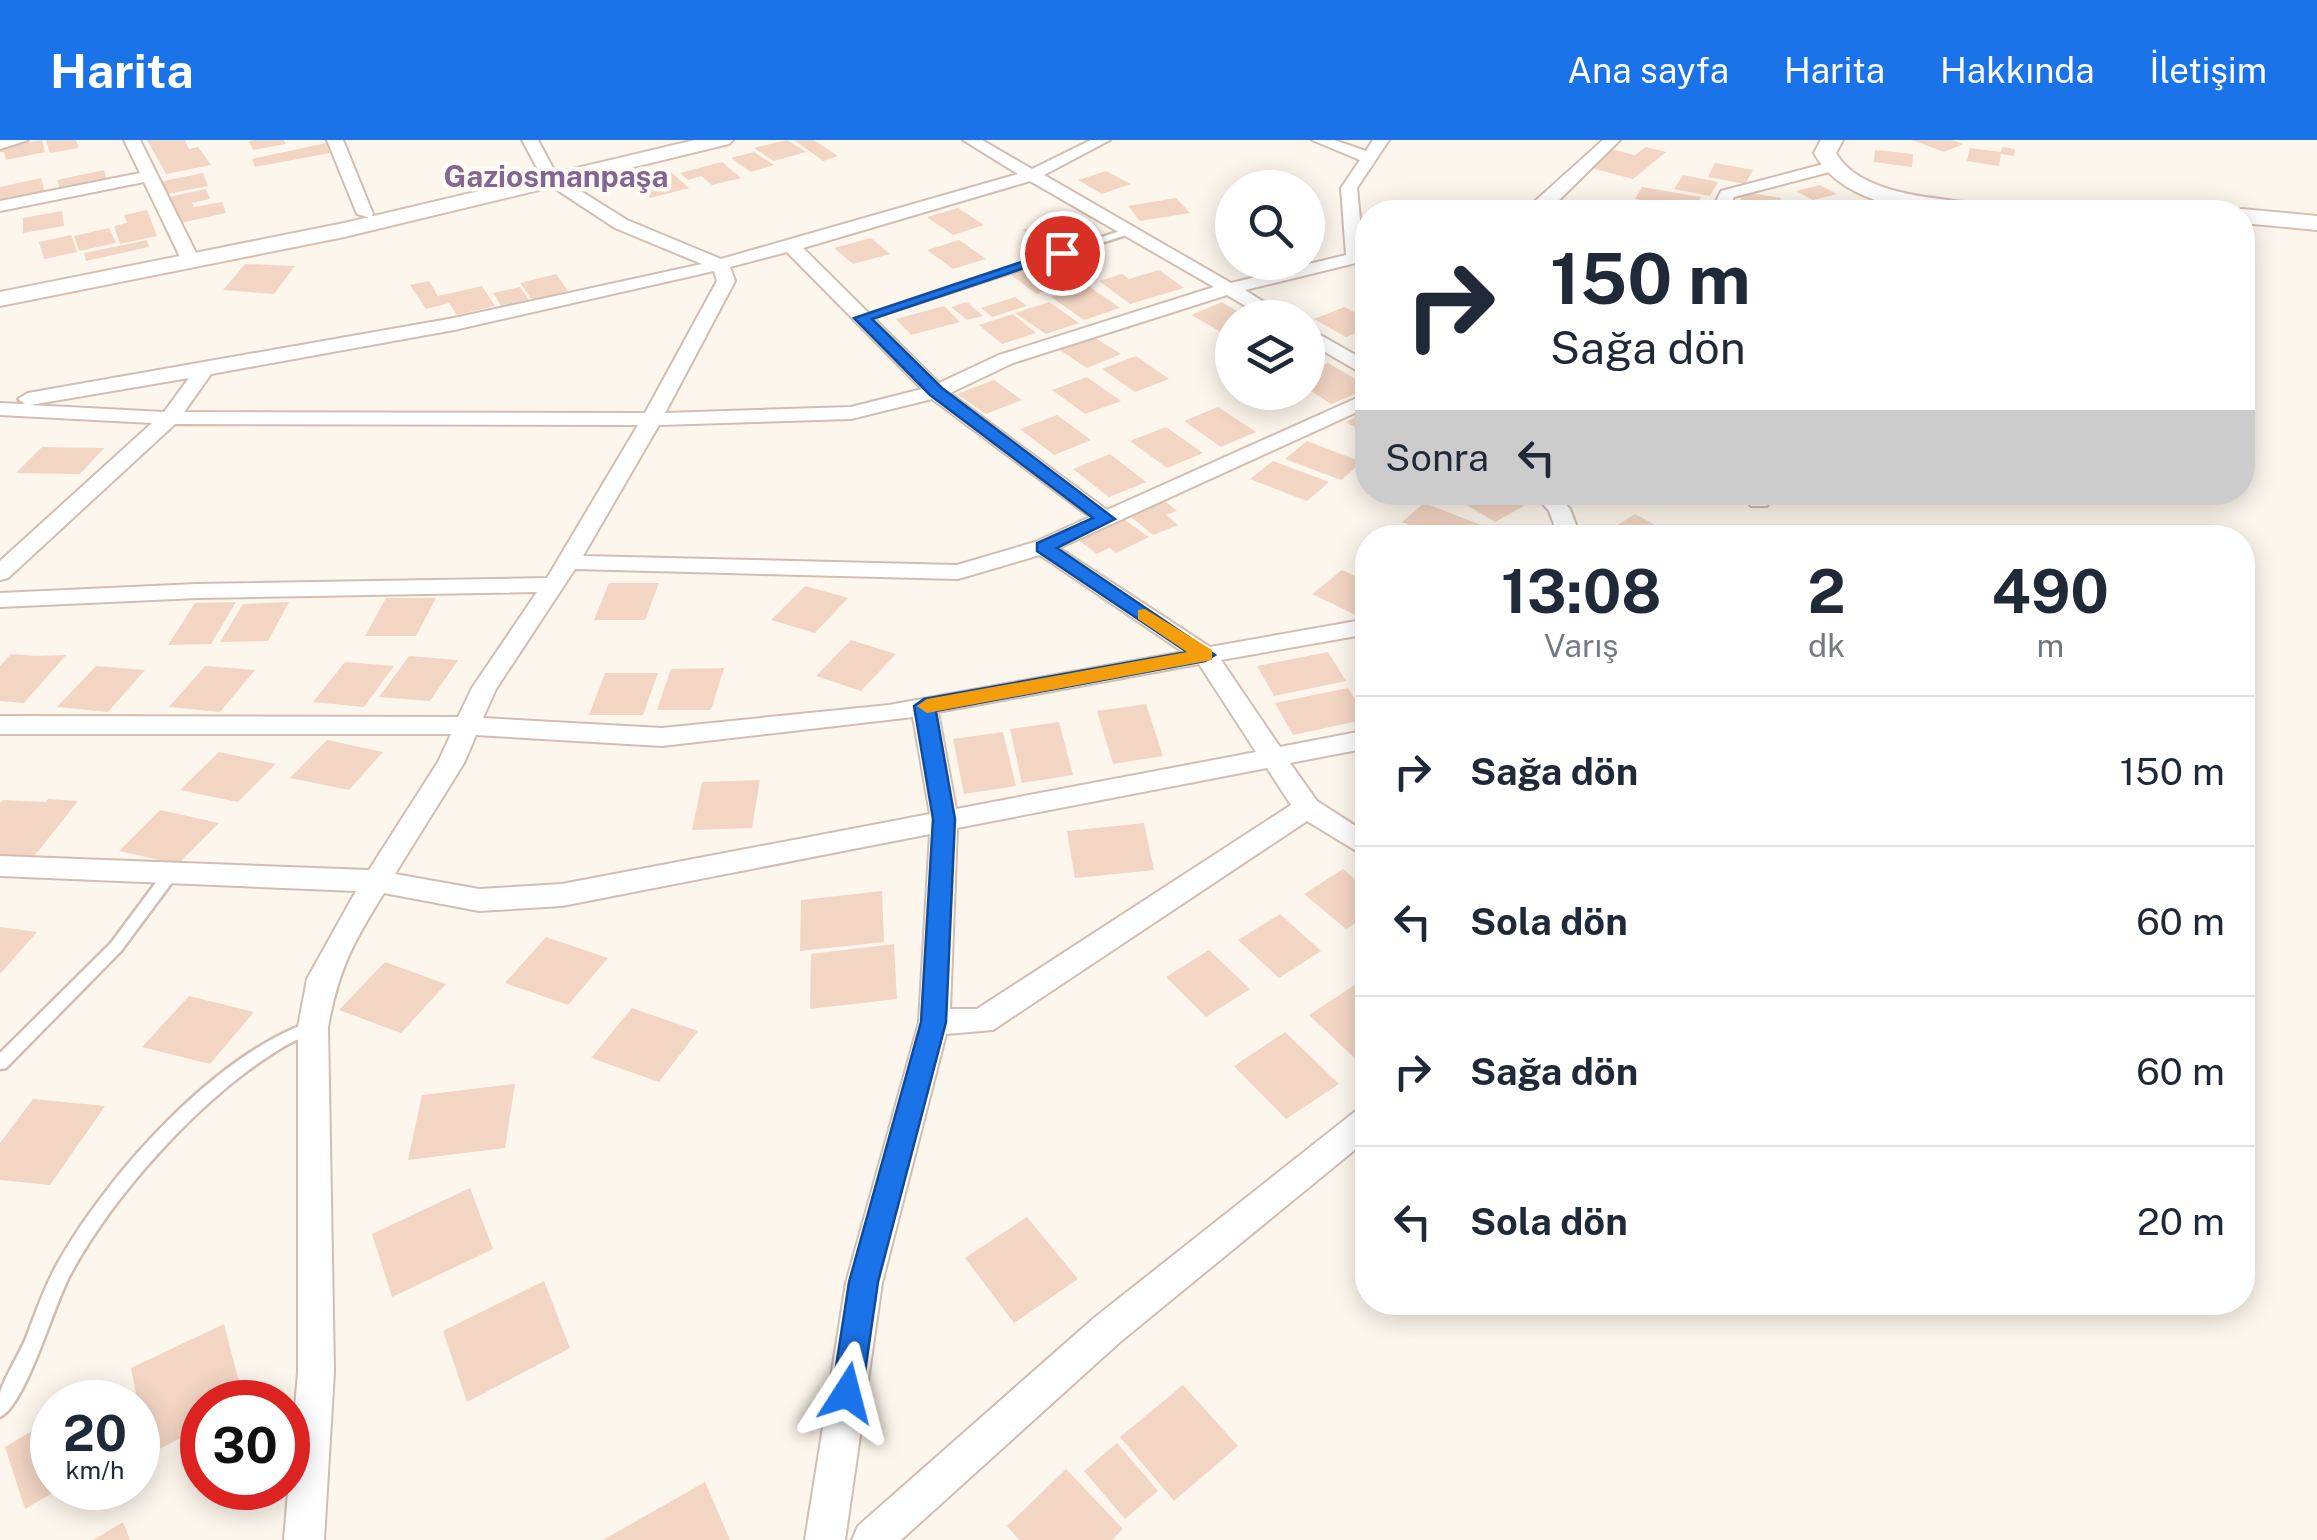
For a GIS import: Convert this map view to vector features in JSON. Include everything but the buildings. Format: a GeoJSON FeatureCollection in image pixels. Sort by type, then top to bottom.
{"type":"FeatureCollection","features":[{"type":"Feature","properties":{"kind":"main road"},"geometry":{"type":"LineString","coordinates":[[0,286],[187,256],[551,176],[685,140]]}},
{"type":"Feature","properties":{"kind":"main road"},"geometry":{"type":"LineString","coordinates":[[0,299],[365,214],[722,140]]}},
{"type":"Feature","properties":{"kind":"main road"},"geometry":{"type":"LineString","coordinates":[[1832,140],[1825,153],[1831,167],[1874,190],[1926,200]]}},
{"type":"Feature","properties":{"kind":"main road"},"geometry":{"type":"LineString","coordinates":[[2255,217],[2317,223]]}},
{"type":"Feature","properties":{"kind":"street"},"geometry":{"type":"LineString","coordinates":[[0,144],[20,140]]}},
{"type":"Feature","properties":{"kind":"street"},"geometry":{"type":"LineString","coordinates":[[132,140],[187,256]]}},
{"type":"Feature","properties":{"kind":"street"},"geometry":{"type":"LineString","coordinates":[[335,140],[365,214]]}},
{"type":"Feature","properties":{"kind":"street"},"geometry":{"type":"LineString","coordinates":[[530,140],[551,176],[621,224],[721,264]]}},
{"type":"Feature","properties":{"kind":"street"},"geometry":{"type":"LineString","coordinates":[[970,140],[1251,300]]}},
{"type":"Feature","properties":{"kind":"street"},"geometry":{"type":"LineString","coordinates":[[0,406],[502,316],[792,247],[1028,176],[1102,140]]}},
{"type":"Feature","properties":{"kind":"street"},"geometry":{"type":"LineString","coordinates":[[1320,140],[1369,158]]}},
{"type":"Feature","properties":{"kind":"street"},"geometry":{"type":"LineString","coordinates":[[1355,225],[1348,188],[1382,140]]}},
{"type":"Feature","properties":{"kind":"street"},"geometry":{"type":"LineString","coordinates":[[1551,200],[1612,140]]}},
{"type":"Feature","properties":{"kind":"street"},"geometry":{"type":"LineString","coordinates":[[1724,200],[1727,194],[1831,167]]}},
{"type":"Feature","properties":{"kind":"street"},"geometry":{"type":"LineString","coordinates":[[0,206],[148,176]]}},
{"type":"Feature","properties":{"kind":"street"},"geometry":{"type":"LineString","coordinates":[[792,247],[936,392],[1106,519]]}},
{"type":"Feature","properties":{"kind":"street"},"geometry":{"type":"LineString","coordinates":[[0,406],[170,418],[652,419],[851,413],[936,392],[1006,359],[1231,288],[1355,257]]}},
{"type":"Feature","properties":{"kind":"street"},"geometry":{"type":"LineString","coordinates":[[304,1540],[316,1372],[313,1027],[322,979],[376,881],[451,763],[484,688],[561,574],[652,419],[726,281],[721,264]]}},
{"type":"Feature","properties":{"kind":"street"},"geometry":{"type":"LineString","coordinates":[[1325,344],[1355,363]]}},
{"type":"Feature","properties":{"kind":"street"},"geometry":{"type":"LineString","coordinates":[[0,573],[170,418],[205,369]]}},
{"type":"Feature","properties":{"kind":"street"},"geometry":{"type":"LineString","coordinates":[[0,600],[561,574],[958,572],[1043,547],[1355,405]]}},
{"type":"Feature","properties":{"kind":"street"},"geometry":{"type":"LineString","coordinates":[[1043,547],[1205,655],[1278,759],[1307,808],[1355,839]]}},
{"type":"Feature","properties":{"kind":"street"},"geometry":{"type":"LineString","coordinates":[[0,725],[468,726],[662,737],[924,706],[1355,628]]}},
{"type":"Feature","properties":{"kind":"street"},"geometry":{"type":"LineString","coordinates":[[825,1540],[864,1282],[934,1022],[944,819],[924,706]]}},
{"type":"Feature","properties":{"kind":"street"},"geometry":{"type":"LineString","coordinates":[[0,866],[376,881],[479,900],[562,896],[1355,742]]}},
{"type":"Feature","properties":{"kind":"street"},"geometry":{"type":"LineString","coordinates":[[934,1022],[982,1021],[1307,808]]}},
{"type":"Feature","properties":{"kind":"street"},"geometry":{"type":"LineString","coordinates":[[872,1540],[1106,1330],[1355,1130]]}},
{"type":"Feature","properties":{"kind":"lane"},"geometry":{"type":"LineString","coordinates":[[862,318],[1129,231]]}},
{"type":"Feature","properties":{"kind":"lane"},"geometry":{"type":"LineString","coordinates":[[0,1063],[116,947],[171,874]]}},
{"type":"Feature","properties":{"kind":"lane"},"geometry":{"type":"LineString","coordinates":[[0,1408],[17,1380],[65,1266],[117,1190],[233,1070],[276,1040],[313,1027]]}},
{"type":"Feature","properties":{"kind":"slow traffic"},"geometry":{"type":"LineString","coordinates":[[927,706],[1205,655],[1145,615]]}},
{"type":"Feature","properties":{"kind":"district","name":"Gaziosmanpaşa"},"geometry":{"type":"Point","coordinates":[556,176]}},
{"type":"Feature","properties":{"kind":"route"},"geometry":{"type":"LineString","coordinates":[[847,1393],[864,1282],[934,1022],[944,819],[924,706],[1205,655],[1043,547],[1106,519],[936,392],[862,318],[1062,253]]}}]}
